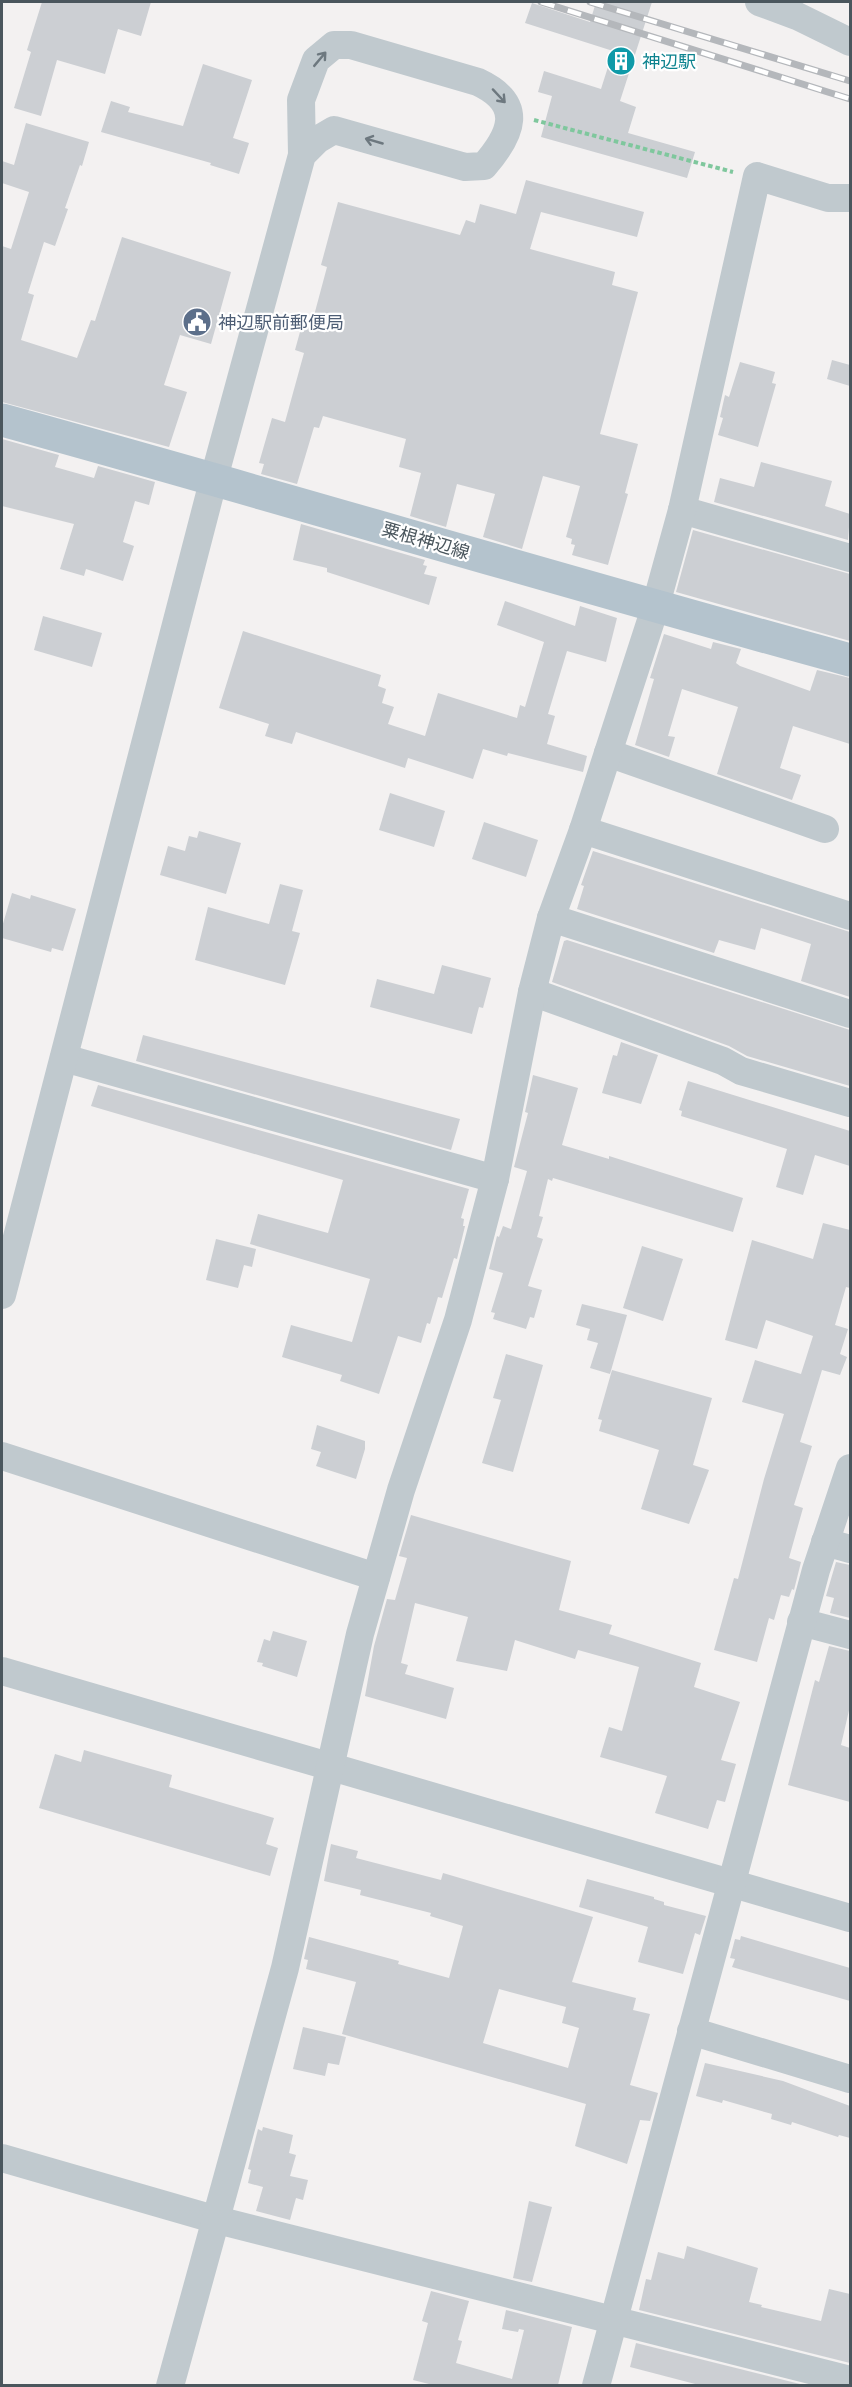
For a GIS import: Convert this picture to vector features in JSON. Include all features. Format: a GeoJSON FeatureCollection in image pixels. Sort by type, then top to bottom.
{"type":"FeatureCollection","features":[{"type":"Feature","properties":{"kind":"main road","name":"粟根神辺線"},"geometry":{"type":"LineString","coordinates":[[2,420],[214,478],[655,608],[850,660]]}},
{"type":"Feature","properties":{"kind":"street"},"geometry":{"type":"LineString","coordinates":[[759,2],[798,9],[850,42]]}},
{"type":"Feature","properties":{"kind":"street"},"geometry":{"type":"LineString","coordinates":[[2,1295],[214,478],[302,154],[301,100],[316,60],[334,45],[351,45],[478,82],[492,89],[505,102],[508,113],[507,134],[498,151],[484,166],[465,167],[334,129],[318,111],[306,88]]}},
{"type":"Feature","properties":{"kind":"street"},"geometry":{"type":"LineString","coordinates":[[302,154],[334,129]]}},
{"type":"Feature","properties":{"kind":"street"},"geometry":{"type":"LineString","coordinates":[[170,2385],[285,1968],[360,1634],[401,1490],[458,1320],[495,1179],[532,992],[551,918],[583,830],[655,608],[682,510],[757,176],[828,198],[850,198]]}},
{"type":"Feature","properties":{"kind":"street"},"geometry":{"type":"LineString","coordinates":[[682,510],[850,558]]}},
{"type":"Feature","properties":{"kind":"street"},"geometry":{"type":"LineString","coordinates":[[608,753],[825,829]]}},
{"type":"Feature","properties":{"kind":"street"},"geometry":{"type":"LineString","coordinates":[[583,830],[850,916]]}},
{"type":"Feature","properties":{"kind":"street"},"geometry":{"type":"LineString","coordinates":[[551,918],[850,1014]]}},
{"type":"Feature","properties":{"kind":"street"},"geometry":{"type":"LineString","coordinates":[[532,992],[723,1061],[741,1071],[850,1103]]}},
{"type":"Feature","properties":{"kind":"street"},"geometry":{"type":"LineString","coordinates":[[64,1058],[495,1179]]}},
{"type":"Feature","properties":{"kind":"street"},"geometry":{"type":"LineString","coordinates":[[2,1456],[376,1577]]}},
{"type":"Feature","properties":{"kind":"street"},"geometry":{"type":"LineString","coordinates":[[596,2385],[801,1622],[838,1545],[850,1468]]}},
{"type":"Feature","properties":{"kind":"street"},"geometry":{"type":"LineString","coordinates":[[801,1622],[850,1635]]}},
{"type":"Feature","properties":{"kind":"street"},"geometry":{"type":"LineString","coordinates":[[2,1671],[850,1918]]}},
{"type":"Feature","properties":{"kind":"street"},"geometry":{"type":"LineString","coordinates":[[691,2031],[850,2079]]}},
{"type":"Feature","properties":{"kind":"street"},"geometry":{"type":"LineString","coordinates":[[2,2158],[217,2220],[850,2380]]}},
{"type":"Feature","properties":{"kind":"path"},"geometry":{"type":"LineString","coordinates":[[508,113],[721,170],[757,176]]}},
{"type":"Feature","properties":{"kind":"building"},"geometry":{"type":"Polygon","coordinates":[[[42,2],[151,2],[141,36],[118,29],[105,74],[57,60],[41,116],[14,108],[31,52],[27,50],[42,2]]]}},
{"type":"Feature","properties":{"kind":"building"},"geometry":{"type":"Polygon","coordinates":[[[596,2],[652,2],[620,101],[636,107],[628,133],[695,152],[687,178],[541,137],[552,96],[538,92],[544,71],[601,89],[613,51],[525,23],[532,3],[590,22],[596,2]]]}},
{"type":"Feature","properties":{"kind":"building"},"geometry":{"type":"Polygon","coordinates":[[[203,64],[252,80],[233,138],[249,143],[239,174],[210,165],[211,163],[101,132],[111,101],[130,107],[128,112],[183,126],[203,64]]]}},
{"type":"Feature","properties":{"kind":"building"},"geometry":{"type":"Polygon","coordinates":[[[26,123],[89,142],[65,208],[68,209],[55,246],[44,242],[28,293],[34,295],[21,340],[77,358],[91,320],[95,321],[122,237],[231,272],[211,344],[180,335],[164,385],[187,392],[169,447],[2,402],[2,246],[11,249],[29,192],[2,183],[2,161],[14,165],[26,123]]]}},
{"type":"Feature","properties":{"kind":"building"},"geometry":{"type":"Polygon","coordinates":[[[526,180],[644,212],[637,237],[541,212],[530,249],[615,272],[612,285],[638,292],[600,434],[638,444],[625,493],[628,494],[608,565],[572,555],[575,545],[571,544],[572,539],[566,537],[580,486],[543,476],[522,549],[483,537],[495,494],[457,484],[446,527],[410,516],[421,473],[399,467],[406,439],[323,416],[319,428],[314,427],[297,484],[261,474],[264,464],[259,463],[272,418],[285,422],[304,353],[295,350],[303,321],[312,323],[327,267],[321,265],[338,202],[460,235],[466,220],[475,223],[480,204],[516,214],[526,180]]]}},
{"type":"Feature","properties":{"kind":"building"},"geometry":{"type":"Polygon","coordinates":[[[832,360],[850,365],[850,386],[827,379],[832,360]]]}},
{"type":"Feature","properties":{"kind":"building"},"geometry":{"type":"Polygon","coordinates":[[[740,362],[775,372],[772,383],[776,384],[758,447],[718,435],[723,418],[720,417],[725,395],[729,397],[740,362]]]}},
{"type":"Feature","properties":{"kind":"building"},"geometry":{"type":"Polygon","coordinates":[[[2,439],[59,455],[55,467],[94,478],[98,466],[155,482],[149,505],[135,501],[123,542],[134,546],[123,581],[86,569],[84,576],[60,569],[74,524],[2,506],[2,439]]]}},
{"type":"Feature","properties":{"kind":"building"},"geometry":{"type":"Polygon","coordinates":[[[761,462],[832,481],[825,506],[850,514],[848,540],[714,502],[720,478],[754,487],[761,462]]]}},
{"type":"Feature","properties":{"kind":"building"},"geometry":{"type":"Polygon","coordinates":[[[301,524],[425,560],[423,565],[427,566],[424,574],[437,577],[429,605],[327,572],[327,568],[293,560],[301,524]]]}},
{"type":"Feature","properties":{"kind":"building"},"geometry":{"type":"Polygon","coordinates":[[[693,530],[850,574],[850,641],[676,592],[693,530]]]}},
{"type":"Feature","properties":{"kind":"building"},"geometry":{"type":"Polygon","coordinates":[[[505,601],[575,626],[580,606],[617,618],[606,662],[567,651],[548,714],[555,716],[547,744],[587,756],[583,772],[483,749],[473,779],[408,758],[405,768],[296,732],[292,744],[265,736],[269,724],[219,708],[243,631],[381,675],[378,686],[386,689],[382,703],[394,707],[388,724],[425,736],[438,693],[517,718],[520,705],[525,707],[544,642],[497,625],[505,601]]]}},
{"type":"Feature","properties":{"kind":"building"},"geometry":{"type":"Polygon","coordinates":[[[43,616],[102,633],[92,667],[34,650],[43,616]]]}},
{"type":"Feature","properties":{"kind":"building"},"geometry":{"type":"Polygon","coordinates":[[[664,634],[711,649],[713,642],[741,649],[736,663],[740,666],[810,691],[817,670],[850,678],[850,744],[793,726],[780,768],[801,775],[792,800],[717,774],[738,707],[682,689],[668,736],[675,737],[669,757],[635,745],[654,679],[650,678],[664,634]]]}},
{"type":"Feature","properties":{"kind":"building"},"geometry":{"type":"Polygon","coordinates":[[[390,793],[445,811],[434,847],[379,830],[390,793]]]}},
{"type":"Feature","properties":{"kind":"building"},"geometry":{"type":"Polygon","coordinates":[[[484,822],[538,840],[526,877],[472,859],[484,822]]]}},
{"type":"Feature","properties":{"kind":"building"},"geometry":{"type":"Polygon","coordinates":[[[199,831],[241,843],[226,894],[160,875],[168,846],[185,851],[189,836],[197,838],[199,831]]]}},
{"type":"Feature","properties":{"kind":"building"},"geometry":{"type":"Polygon","coordinates":[[[593,851],[850,932],[850,997],[801,981],[811,944],[802,941],[761,928],[755,950],[719,940],[714,953],[577,909],[584,886],[581,885],[593,851]]]}},
{"type":"Feature","properties":{"kind":"building"},"geometry":{"type":"Polygon","coordinates":[[[280,884],[303,890],[292,931],[300,933],[285,985],[195,960],[208,907],[269,924],[280,884]]]}},
{"type":"Feature","properties":{"kind":"building"},"geometry":{"type":"Polygon","coordinates":[[[12,893],[30,899],[31,895],[76,909],[63,951],[52,948],[51,952],[2,938],[2,927],[12,893]]]}},
{"type":"Feature","properties":{"kind":"building"},"geometry":{"type":"Polygon","coordinates":[[[567,940],[850,1030],[850,1086],[747,1056],[729,1046],[552,982],[564,941],[567,940]]]}},
{"type":"Feature","properties":{"kind":"building"},"geometry":{"type":"Polygon","coordinates":[[[442,965],[491,978],[483,1008],[479,1007],[472,1034],[370,1007],[377,979],[434,994],[442,965]]]}},
{"type":"Feature","properties":{"kind":"building"},"geometry":{"type":"Polygon","coordinates":[[[143,1035],[460,1119],[451,1150],[136,1061],[143,1035]]]}},
{"type":"Feature","properties":{"kind":"building"},"geometry":{"type":"Polygon","coordinates":[[[621,1042],[658,1055],[641,1104],[602,1093],[613,1055],[617,1056],[621,1042]]]}},
{"type":"Feature","properties":{"kind":"building"},"geometry":{"type":"Polygon","coordinates":[[[533,1075],[578,1088],[562,1145],[609,1159],[609,1156],[743,1198],[733,1232],[553,1178],[552,1181],[548,1179],[539,1216],[543,1217],[537,1237],[543,1239],[528,1286],[542,1290],[534,1318],[530,1317],[526,1329],[493,1319],[495,1313],[491,1312],[503,1273],[489,1269],[497,1236],[499,1237],[503,1226],[511,1229],[527,1171],[514,1167],[528,1113],[525,1112],[533,1075]]]}},
{"type":"Feature","properties":{"kind":"building"},"geometry":{"type":"Polygon","coordinates":[[[688,1081],[850,1131],[850,1166],[815,1155],[803,1195],[776,1187],[787,1149],[681,1116],[682,1111],[679,1110],[688,1081]]]}},
{"type":"Feature","properties":{"kind":"building"},"geometry":{"type":"Polygon","coordinates":[[[98,1085],[469,1189],[461,1218],[464,1219],[463,1226],[465,1226],[457,1259],[454,1258],[442,1298],[438,1297],[430,1324],[427,1323],[421,1343],[398,1336],[379,1394],[340,1381],[342,1375],[282,1357],[291,1325],[352,1342],[370,1279],[250,1244],[258,1214],[328,1233],[343,1180],[91,1106],[98,1085]]]}},
{"type":"Feature","properties":{"kind":"building"},"geometry":{"type":"Polygon","coordinates":[[[823,1223],[850,1230],[850,1288],[846,1287],[835,1325],[848,1329],[840,1354],[847,1357],[840,1375],[822,1370],[800,1442],[812,1446],[794,1505],[803,1508],[789,1558],[801,1562],[794,1590],[792,1589],[789,1597],[781,1595],[774,1620],[769,1618],[757,1662],[714,1650],[734,1578],[738,1579],[764,1479],[784,1414],[742,1402],[755,1360],[801,1374],[813,1336],[766,1320],[757,1349],[725,1340],[752,1240],[813,1259],[823,1223]]]}},
{"type":"Feature","properties":{"kind":"building"},"geometry":{"type":"Polygon","coordinates":[[[216,1239],[256,1249],[252,1267],[244,1265],[238,1288],[206,1280],[216,1239]]]}},
{"type":"Feature","properties":{"kind":"building"},"geometry":{"type":"Polygon","coordinates":[[[642,1246],[683,1259],[663,1321],[623,1308],[642,1246]]]}},
{"type":"Feature","properties":{"kind":"building"},"geometry":{"type":"Polygon","coordinates":[[[582,1304],[627,1315],[610,1374],[590,1368],[598,1343],[587,1340],[590,1329],[576,1325],[582,1304]]]}},
{"type":"Feature","properties":{"kind":"building"},"geometry":{"type":"Polygon","coordinates":[[[506,1354],[543,1365],[513,1472],[482,1463],[501,1400],[493,1398],[506,1354]]]}},
{"type":"Feature","properties":{"kind":"building"},"geometry":{"type":"Polygon","coordinates":[[[612,1370],[712,1398],[693,1465],[709,1470],[689,1524],[641,1509],[659,1450],[599,1431],[602,1420],[598,1419],[612,1370]]]}},
{"type":"Feature","properties":{"kind":"building"},"geometry":{"type":"Polygon","coordinates":[[[317,1425],[365,1441],[365,1449],[356,1479],[316,1466],[321,1452],[311,1449],[317,1425]]]}},
{"type":"Feature","properties":{"kind":"building"},"geometry":{"type":"Polygon","coordinates":[[[411,1515],[571,1561],[559,1610],[612,1625],[609,1634],[701,1663],[694,1687],[740,1702],[721,1760],[736,1764],[725,1802],[717,1800],[708,1829],[655,1813],[667,1776],[600,1757],[609,1727],[622,1731],[639,1667],[578,1650],[575,1659],[515,1640],[507,1671],[456,1661],[468,1617],[415,1603],[401,1663],[408,1665],[405,1674],[454,1688],[446,1719],[365,1696],[374,1646],[387,1599],[395,1600],[407,1558],[399,1556],[411,1515]]]}},
{"type":"Feature","properties":{"kind":"building"},"geometry":{"type":"Polygon","coordinates":[[[836,1562],[850,1565],[850,1618],[830,1613],[834,1598],[826,1596],[836,1562]]]}},
{"type":"Feature","properties":{"kind":"building"},"geometry":{"type":"Polygon","coordinates":[[[273,1631],[307,1641],[297,1677],[262,1666],[263,1663],[257,1662],[264,1639],[270,1641],[273,1631]]]}},
{"type":"Feature","properties":{"kind":"building"},"geometry":{"type":"Polygon","coordinates":[[[829,1646],[850,1651],[850,1706],[841,1745],[850,1748],[850,1802],[788,1785],[815,1680],[819,1682],[829,1646]]]}},
{"type":"Feature","properties":{"kind":"building"},"geometry":{"type":"Polygon","coordinates":[[[84,1750],[172,1775],[169,1787],[274,1818],[266,1844],[278,1848],[270,1876],[39,1808],[55,1754],[81,1762],[84,1750]]]}},
{"type":"Feature","properties":{"kind":"building"},"geometry":{"type":"Polygon","coordinates":[[[331,1844],[358,1851],[356,1858],[441,1880],[443,1873],[593,1917],[572,1982],[636,1998],[633,2010],[650,2014],[630,2085],[658,2093],[650,2121],[640,2120],[627,2164],[575,2146],[586,2104],[342,2034],[356,1982],[306,1969],[308,1960],[304,1959],[309,1937],[399,1961],[398,1964],[449,1978],[463,1926],[430,1916],[431,1913],[360,1895],[361,1890],[324,1881],[331,1844]],[[499,1989],[483,2043],[568,2068],[579,2028],[562,2023],[566,2007],[499,1989]]]}},
{"type":"Feature","properties":{"kind":"building"},"geometry":{"type":"Polygon","coordinates":[[[587,1879],[654,1897],[664,1902],[664,1905],[706,1916],[700,1935],[695,1933],[683,1974],[638,1962],[648,1927],[579,1907],[587,1879]]]}},
{"type":"Feature","properties":{"kind":"building"},"geometry":{"type":"Polygon","coordinates":[[[741,1936],[850,1968],[850,2001],[732,1967],[735,1959],[730,1958],[735,1939],[740,1940],[741,1936]]]}},
{"type":"Feature","properties":{"kind":"building"},"geometry":{"type":"Polygon","coordinates":[[[303,2027],[346,2037],[339,2065],[328,2063],[325,2076],[293,2069],[303,2027]]]}},
{"type":"Feature","properties":{"kind":"building"},"geometry":{"type":"Polygon","coordinates":[[[705,2063],[783,2081],[850,2106],[850,2138],[839,2135],[838,2137],[792,2122],[791,2125],[771,2119],[772,2114],[723,2100],[722,2103],[696,2096],[705,2063]]]}},
{"type":"Feature","properties":{"kind":"building"},"geometry":{"type":"Polygon","coordinates":[[[263,2127],[293,2135],[289,2153],[296,2155],[290,2176],[308,2180],[303,2200],[296,2198],[290,2220],[256,2211],[263,2187],[248,2183],[251,2170],[248,2169],[258,2129],[262,2131],[263,2127]]]}},
{"type":"Feature","properties":{"kind":"building"},"geometry":{"type":"Polygon","coordinates":[[[529,2201],[552,2207],[532,2282],[513,2278],[529,2201]]]}},
{"type":"Feature","properties":{"kind":"building"},"geometry":{"type":"Polygon","coordinates":[[[687,2246],[758,2268],[749,2302],[762,2305],[761,2307],[821,2321],[829,2289],[850,2294],[850,2363],[639,2310],[646,2279],[651,2280],[658,2252],[684,2259],[687,2246]]]}},
{"type":"Feature","properties":{"kind":"building"},"geometry":{"type":"Polygon","coordinates":[[[431,2291],[469,2301],[458,2340],[462,2341],[456,2363],[512,2379],[524,2330],[519,2329],[518,2332],[502,2329],[506,2310],[572,2327],[558,2385],[433,2385],[413,2380],[428,2323],[422,2321],[431,2291]]]}},
{"type":"Feature","properties":{"kind":"building"},"geometry":{"type":"Polygon","coordinates":[[[636,2343],[804,2385],[699,2385],[630,2367],[636,2343]]]}},
{"type":"Feature","properties":{"kind":"railway"},"geometry":{"type":"LineString","coordinates":[[541,2],[850,99]]}},
{"type":"Feature","properties":{"kind":"railway"},"geometry":{"type":"LineString","coordinates":[[590,2],[850,81]]}},
{"type":"Feature","properties":{"kind":"place","name":"神辺駅"},"geometry":{"type":"Point","coordinates":[621,61]}},
{"type":"Feature","properties":{"kind":"place","name":"神辺駅前郵便局"},"geometry":{"type":"Point","coordinates":[197,322]}}]}
